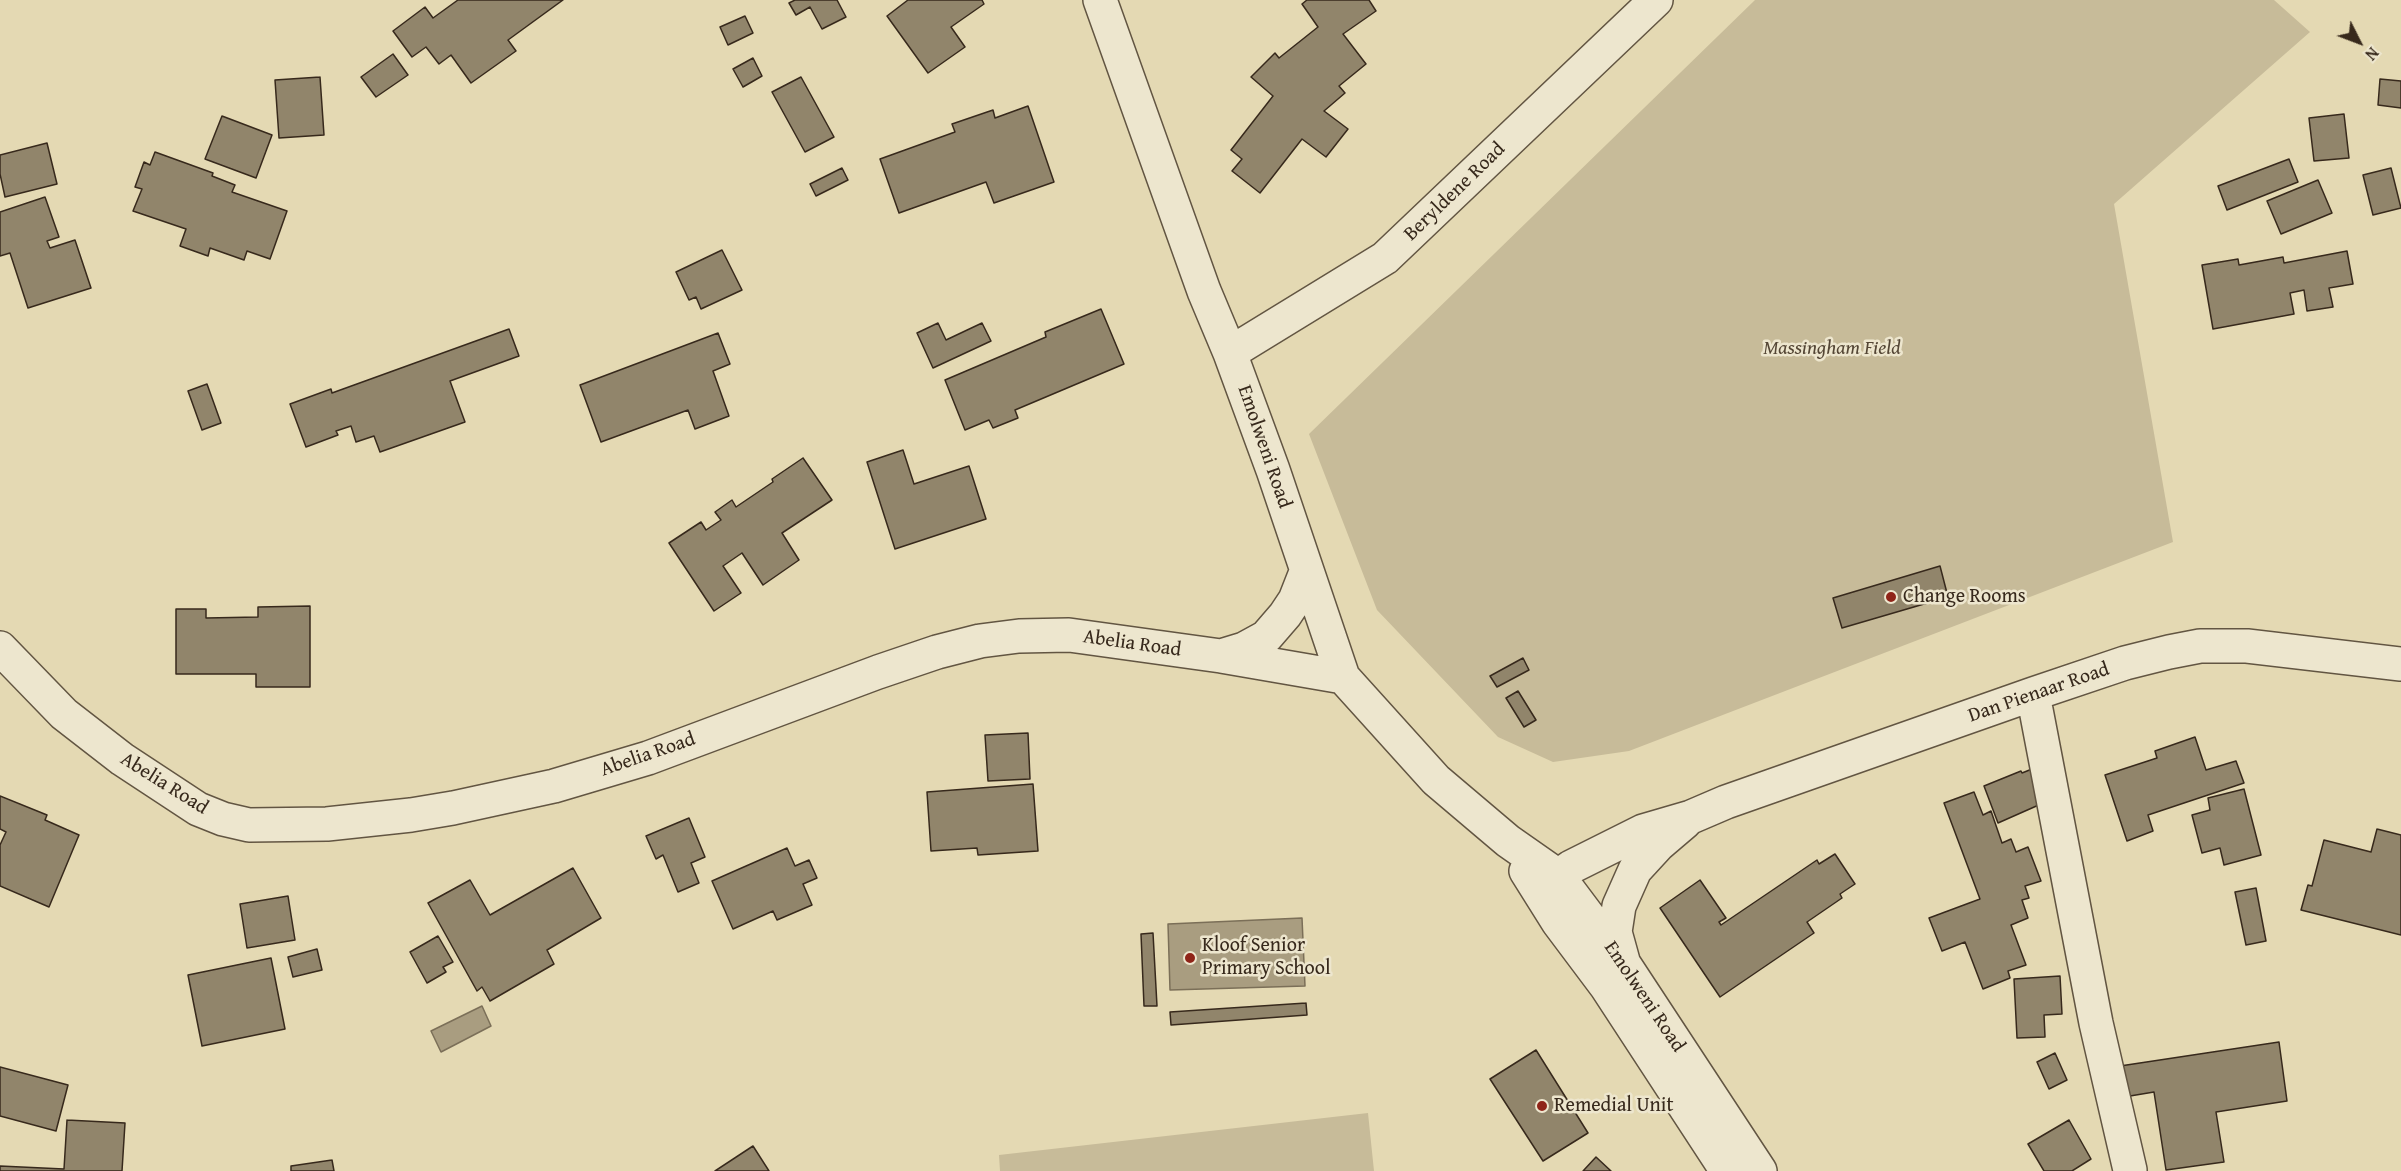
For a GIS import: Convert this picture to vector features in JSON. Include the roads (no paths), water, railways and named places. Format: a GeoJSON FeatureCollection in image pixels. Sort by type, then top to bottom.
{"type":"FeatureCollection","features":[{"type":"Feature","properties":{"kind":"street","name":"Emolweni Road"},"geometry":{"type":"LineString","coordinates":[[1100,0],[1204,291],[1230,353],[1273,470],[1343,677],[1436,780],[1508,841],[1624,964],[1760,1171]]}},
{"type":"Feature","properties":{"kind":"street","name":"Beryldene Road"},"geometry":{"type":"LineString","coordinates":[[1230,353],[1385,258],[1656,0]]}},
{"type":"Feature","properties":{"kind":"street"},"geometry":{"type":"LineString","coordinates":[[1221,656],[1245,649],[1266,637],[1295,600],[1306,572]]}},
{"type":"Feature","properties":{"kind":"street","name":"Abelia Road"},"geometry":{"type":"LineString","coordinates":[[0,648],[64,714],[122,759],[182,800],[224,819],[249,825],[284,826],[411,815],[554,786],[648,758],[878,672],[937,652],[980,641],[1019,636],[1069,635],[1221,656],[1343,677]]}},
{"type":"Feature","properties":{"kind":"street","name":"Dan Pienaar Road"},"geometry":{"type":"LineString","coordinates":[[1548,883],[1571,867],[1643,831],[1691,817],[1726,802],[2125,663],[2200,646],[2247,646],[2401,664]]}},
{"type":"Feature","properties":{"kind":"street"},"geometry":{"type":"LineString","coordinates":[[2033,694],[2096,1023],[2130,1170]]}},
{"type":"Feature","properties":{"kind":"street","name":"Dan Pienaar Road"},"geometry":{"type":"LineString","coordinates":[[1624,964],[1616,932],[1619,906],[1635,870],[1658,845],[1691,817]]}},
{"type":"Feature","properties":{"kind":"street","name":"Emolweni Road"},"geometry":{"type":"LineString","coordinates":[[1548,883],[1558,922],[1606,986],[1726,1171]]}},
{"type":"Feature","properties":{"kind":"place","name":"Change Rooms"},"geometry":{"type":"Point","coordinates":[1891,597]}},
{"type":"Feature","properties":{"kind":"place","name":"Kloof Senior Primary School"},"geometry":{"type":"Point","coordinates":[1190,958]}},
{"type":"Feature","properties":{"kind":"place","name":"Remedial Unit"},"geometry":{"type":"Point","coordinates":[1542,1106]}},
{"type":"Feature","properties":{"kind":"park label","name":"Massingham Field"},"geometry":{"type":"Point","coordinates":[1832,349]}}]}
